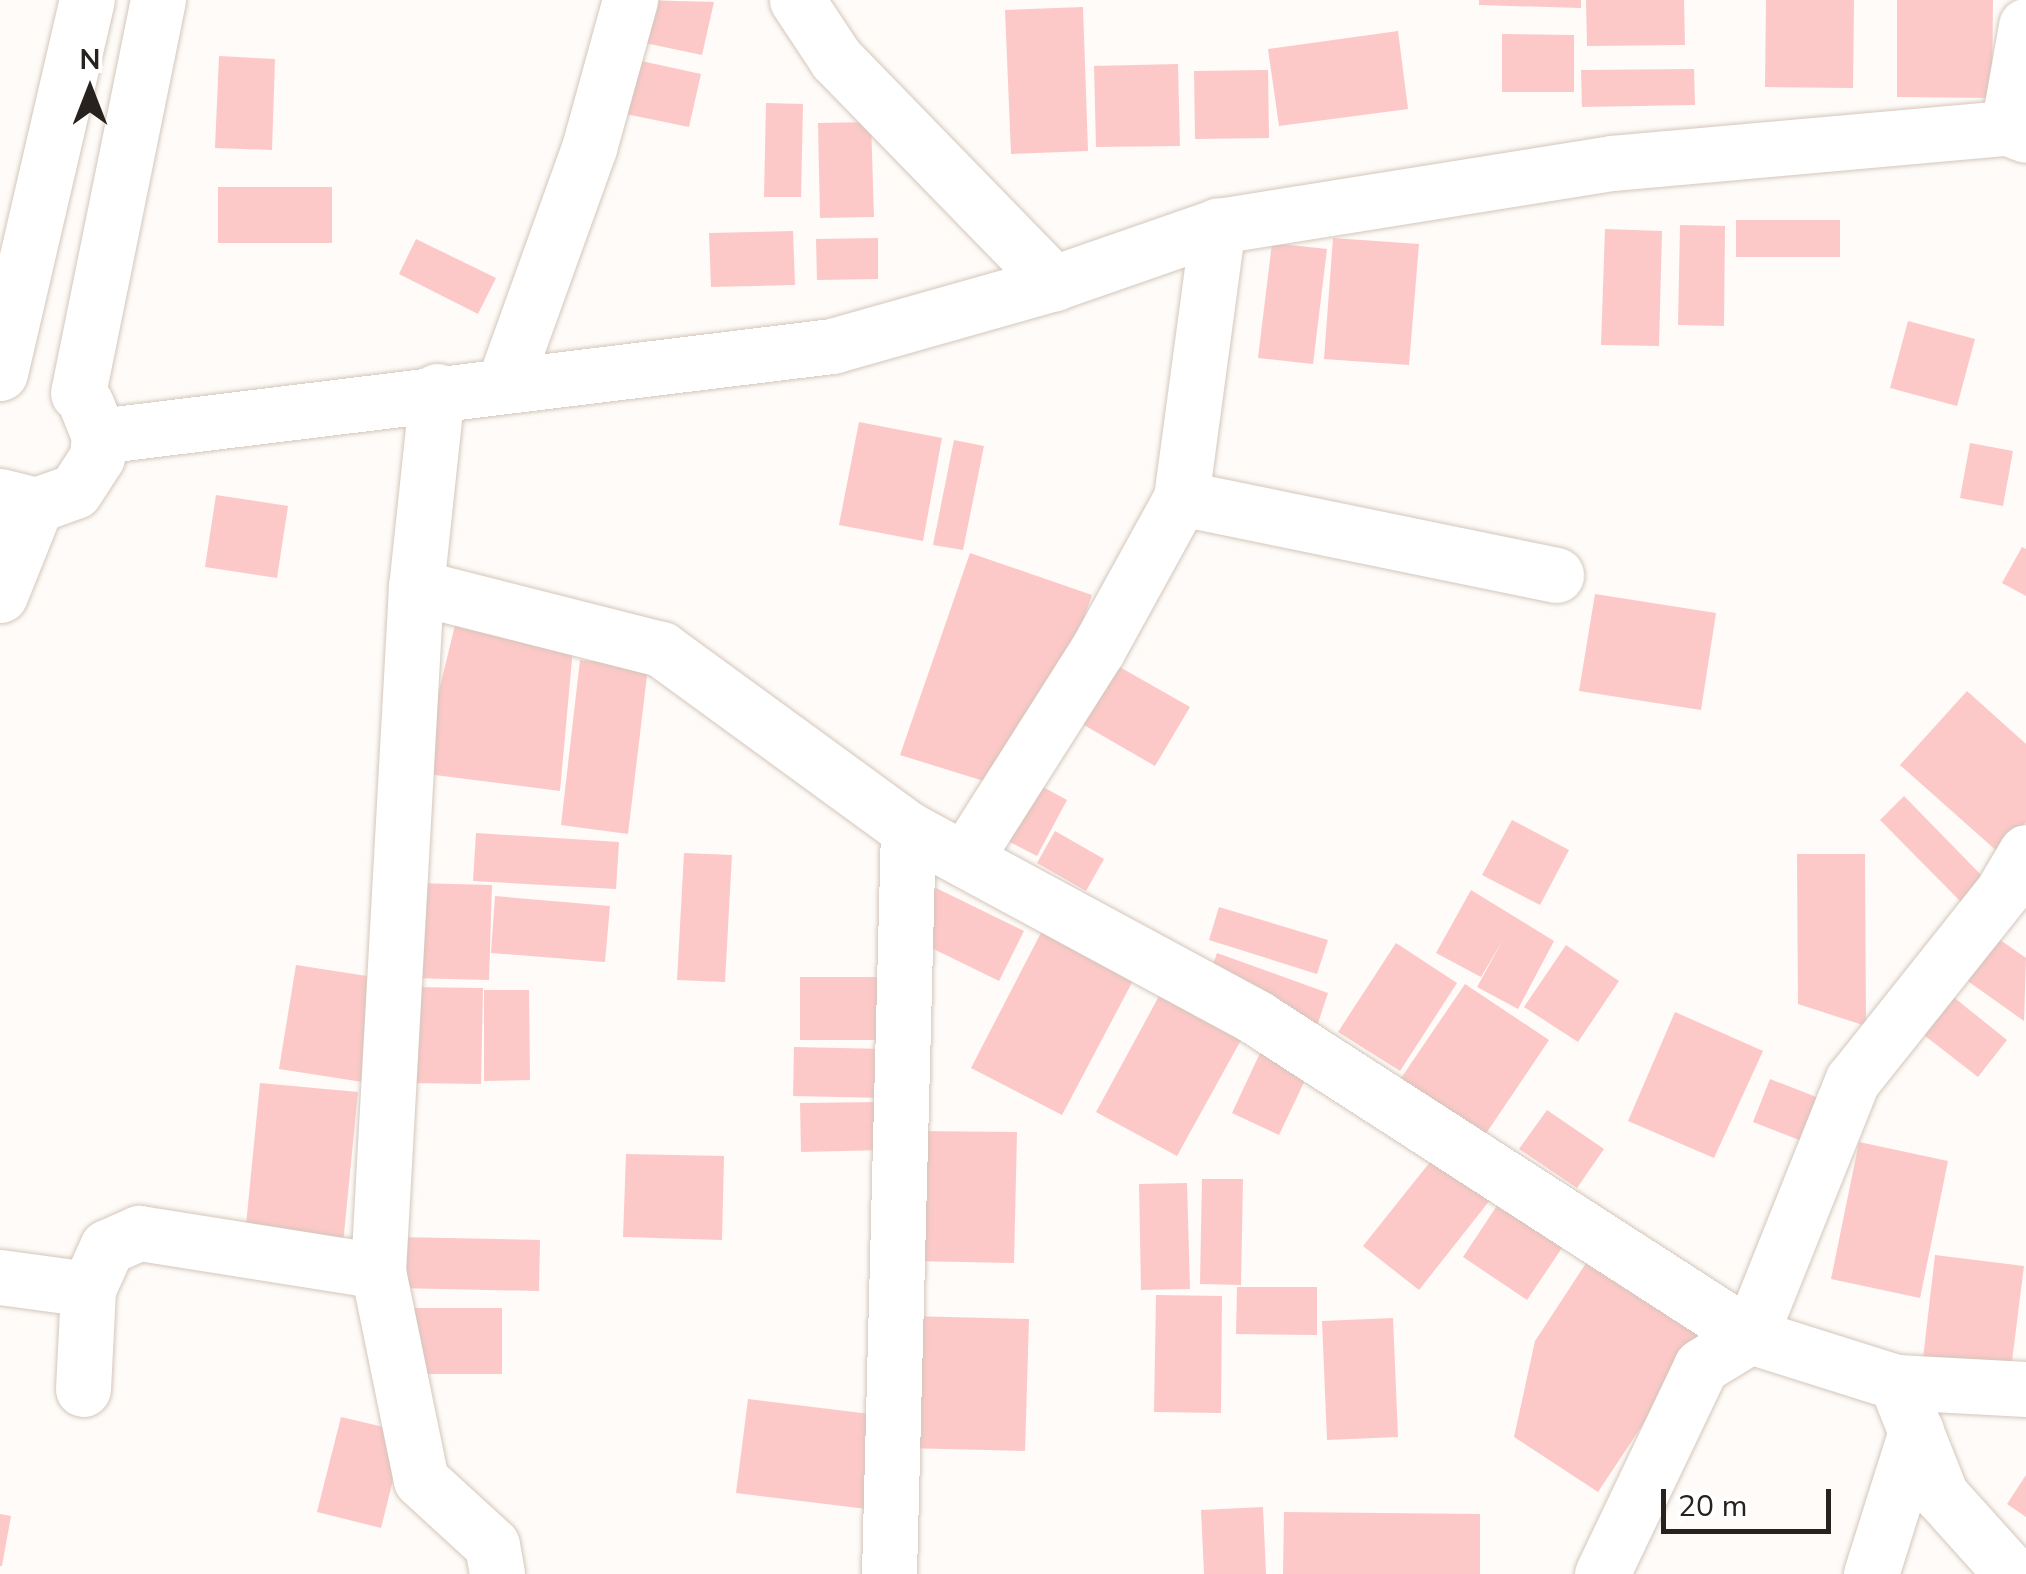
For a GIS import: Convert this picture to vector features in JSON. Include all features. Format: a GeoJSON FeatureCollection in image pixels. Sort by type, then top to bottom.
{"type":"FeatureCollection","features":[{"type":"Feature","properties":{"kind":"street"},"geometry":{"type":"LineString","coordinates":[[0,373],[87,0]]}},
{"type":"Feature","properties":{"kind":"street"},"geometry":{"type":"LineString","coordinates":[[0,596],[18,501],[56,502],[88,476],[88,415],[158,0]]}},
{"type":"Feature","properties":{"kind":"street"},"geometry":{"type":"LineString","coordinates":[[504,384],[589,148],[630,0]]}},
{"type":"Feature","properties":{"kind":"street"},"geometry":{"type":"LineString","coordinates":[[797,0],[836,59],[1054,283]]}},
{"type":"Feature","properties":{"kind":"street"},"geometry":{"type":"LineString","coordinates":[[0,385],[32,376],[88,415],[437,391],[832,346],[1054,283],[1218,226],[1612,163],[2017,132],[2026,26]]}},
{"type":"Feature","properties":{"kind":"street"},"geometry":{"type":"LineString","coordinates":[[966,857],[1098,650],[1181,498],[1218,226]]}},
{"type":"Feature","properties":{"kind":"street"},"geometry":{"type":"LineString","coordinates":[[437,391],[416,587],[378,1270],[421,1480],[492,1545],[497,1574]]}},
{"type":"Feature","properties":{"kind":"street"},"geometry":{"type":"LineString","coordinates":[[1181,498],[1556,575]]}},
{"type":"Feature","properties":{"kind":"street"},"geometry":{"type":"LineString","coordinates":[[416,587],[660,650],[908,829],[1257,1018],[1750,1336],[1906,1406],[2026,1389]]}},
{"type":"Feature","properties":{"kind":"street"},"geometry":{"type":"LineString","coordinates":[[889,1574],[908,829]]}},
{"type":"Feature","properties":{"kind":"street"},"geometry":{"type":"LineString","coordinates":[[1602,1574],[1701,1366],[1750,1336],[1852,1081],[2003,891],[2026,852]]}},
{"type":"Feature","properties":{"kind":"street"},"geometry":{"type":"LineString","coordinates":[[83,1390],[88,1289],[106,1247],[140,1233],[378,1270]]}},
{"type":"Feature","properties":{"kind":"street"},"geometry":{"type":"LineString","coordinates":[[0,1277],[88,1289]]}},
{"type":"Feature","properties":{"kind":"street"},"geometry":{"type":"LineString","coordinates":[[1871,1574],[1906,1406]]}},
{"type":"Feature","properties":{"kind":"street"},"geometry":{"type":"LineString","coordinates":[[1906,1406],[1941,1495],[2012,1574]]}},
{"type":"Feature","properties":{"kind":"building"},"geometry":{"type":"Polygon","coordinates":[[[640,0],[714,2],[702,55],[631,40],[640,0]]]}},
{"type":"Feature","properties":{"kind":"building"},"geometry":{"type":"Polygon","coordinates":[[[1479,0],[1581,0],[1581,8],[1479,5],[1479,0]]]}},
{"type":"Feature","properties":{"kind":"building"},"geometry":{"type":"Polygon","coordinates":[[[1586,0],[1684,0],[1685,45],[1587,46],[1586,0]]]}},
{"type":"Feature","properties":{"kind":"building"},"geometry":{"type":"Polygon","coordinates":[[[1766,0],[1854,0],[1853,88],[1765,87],[1766,0]]]}},
{"type":"Feature","properties":{"kind":"building"},"geometry":{"type":"Polygon","coordinates":[[[1897,0],[1993,0],[1992,98],[1897,97],[1897,0]]]}},
{"type":"Feature","properties":{"kind":"building"},"geometry":{"type":"Polygon","coordinates":[[[1083,7],[1088,151],[1011,154],[1005,10],[1083,7]]]}},
{"type":"Feature","properties":{"kind":"building"},"geometry":{"type":"Polygon","coordinates":[[[1398,31],[1408,109],[1279,126],[1268,49],[1398,31]]]}},
{"type":"Feature","properties":{"kind":"building"},"geometry":{"type":"Polygon","coordinates":[[[1502,34],[1574,35],[1574,92],[1502,92],[1502,34]]]}},
{"type":"Feature","properties":{"kind":"building"},"geometry":{"type":"Polygon","coordinates":[[[219,56],[275,59],[272,150],[215,148],[219,56]]]}},
{"type":"Feature","properties":{"kind":"building"},"geometry":{"type":"Polygon","coordinates":[[[623,57],[701,74],[689,127],[611,111],[623,57]]]}},
{"type":"Feature","properties":{"kind":"building"},"geometry":{"type":"Polygon","coordinates":[[[1178,64],[1180,146],[1096,147],[1094,66],[1178,64]]]}},
{"type":"Feature","properties":{"kind":"building"},"geometry":{"type":"Polygon","coordinates":[[[1694,69],[1695,105],[1582,107],[1581,70],[1694,69]]]}},
{"type":"Feature","properties":{"kind":"building"},"geometry":{"type":"Polygon","coordinates":[[[1268,70],[1269,138],[1195,139],[1194,71],[1268,70]]]}},
{"type":"Feature","properties":{"kind":"building"},"geometry":{"type":"Polygon","coordinates":[[[766,103],[803,104],[801,197],[764,197],[766,103]]]}},
{"type":"Feature","properties":{"kind":"building"},"geometry":{"type":"Polygon","coordinates":[[[871,122],[874,217],[820,218],[818,123],[871,122]]]}},
{"type":"Feature","properties":{"kind":"building"},"geometry":{"type":"Polygon","coordinates":[[[218,187],[332,187],[332,243],[218,243],[218,187]]]}},
{"type":"Feature","properties":{"kind":"building"},"geometry":{"type":"Polygon","coordinates":[[[1736,220],[1840,220],[1840,257],[1736,257],[1736,220]]]}},
{"type":"Feature","properties":{"kind":"building"},"geometry":{"type":"Polygon","coordinates":[[[1680,225],[1725,226],[1724,326],[1678,325],[1680,225]]]}},
{"type":"Feature","properties":{"kind":"building"},"geometry":{"type":"Polygon","coordinates":[[[1605,229],[1662,231],[1659,346],[1601,345],[1605,229]]]}},
{"type":"Feature","properties":{"kind":"building"},"geometry":{"type":"Polygon","coordinates":[[[793,231],[795,285],[711,287],[709,233],[793,231]]]}},
{"type":"Feature","properties":{"kind":"building"},"geometry":{"type":"Polygon","coordinates":[[[878,238],[878,279],[817,280],[816,239],[878,238]]]}},
{"type":"Feature","properties":{"kind":"building"},"geometry":{"type":"Polygon","coordinates":[[[1333,238],[1419,244],[1409,365],[1324,359],[1333,238]]]}},
{"type":"Feature","properties":{"kind":"building"},"geometry":{"type":"Polygon","coordinates":[[[416,239],[496,278],[478,314],[399,274],[416,239]]]}},
{"type":"Feature","properties":{"kind":"building"},"geometry":{"type":"Polygon","coordinates":[[[1272,243],[1327,249],[1313,364],[1258,358],[1272,243]]]}},
{"type":"Feature","properties":{"kind":"building"},"geometry":{"type":"Polygon","coordinates":[[[1908,321],[1975,339],[1957,406],[1890,388],[1908,321]]]}},
{"type":"Feature","properties":{"kind":"building"},"geometry":{"type":"Polygon","coordinates":[[[859,422],[942,438],[923,541],[839,525],[859,422]]]}},
{"type":"Feature","properties":{"kind":"building"},"geometry":{"type":"Polygon","coordinates":[[[954,440],[984,446],[963,550],[933,545],[954,440]]]}},
{"type":"Feature","properties":{"kind":"building"},"geometry":{"type":"Polygon","coordinates":[[[1970,443],[2013,451],[2003,506],[1960,498],[1970,443]]]}},
{"type":"Feature","properties":{"kind":"building"},"geometry":{"type":"Polygon","coordinates":[[[216,495],[288,506],[277,578],[205,567],[216,495]]]}},
{"type":"Feature","properties":{"kind":"building"},"geometry":{"type":"Polygon","coordinates":[[[2022,547],[2026,549],[2026,596],[2002,583],[2022,547]]]}},
{"type":"Feature","properties":{"kind":"building"},"geometry":{"type":"Polygon","coordinates":[[[970,553],[1092,595],[1053,707],[1003,787],[900,755],[970,553]]]}},
{"type":"Feature","properties":{"kind":"building"},"geometry":{"type":"Polygon","coordinates":[[[1595,594],[1716,613],[1701,710],[1579,691],[1595,594]]]}},
{"type":"Feature","properties":{"kind":"building"},"geometry":{"type":"Polygon","coordinates":[[[457,617],[573,648],[560,791],[419,773],[457,617]]]}},
{"type":"Feature","properties":{"kind":"building"},"geometry":{"type":"Polygon","coordinates":[[[1104,658],[1190,707],[1155,766],[1070,717],[1104,658]]]}},
{"type":"Feature","properties":{"kind":"building"},"geometry":{"type":"Polygon","coordinates":[[[580,660],[648,667],[628,834],[561,825],[580,660]]]}},
{"type":"Feature","properties":{"kind":"building"},"geometry":{"type":"Polygon","coordinates":[[[1967,691],[2026,744],[2026,822],[1999,853],[1900,765],[1967,691]]]}},
{"type":"Feature","properties":{"kind":"building"},"geometry":{"type":"Polygon","coordinates":[[[1021,775],[1067,800],[1037,856],[990,832],[1021,775]]]}},
{"type":"Feature","properties":{"kind":"building"},"geometry":{"type":"Polygon","coordinates":[[[1904,796],[1987,881],[1964,905],[1880,820],[1904,796]]]}},
{"type":"Feature","properties":{"kind":"building"},"geometry":{"type":"Polygon","coordinates":[[[1512,820],[1569,850],[1540,905],[1482,875],[1512,820]]]}},
{"type":"Feature","properties":{"kind":"building"},"geometry":{"type":"Polygon","coordinates":[[[1055,831],[1104,859],[1086,891],[1037,863],[1055,831]]]}},
{"type":"Feature","properties":{"kind":"building"},"geometry":{"type":"Polygon","coordinates":[[[476,833],[619,842],[616,889],[473,881],[476,833]]]}},
{"type":"Feature","properties":{"kind":"building"},"geometry":{"type":"Polygon","coordinates":[[[684,853],[732,855],[725,982],[677,980],[684,853]]]}},
{"type":"Feature","properties":{"kind":"building"},"geometry":{"type":"Polygon","coordinates":[[[1797,854],[1865,854],[1866,1026],[1798,1004],[1797,854]]]}},
{"type":"Feature","properties":{"kind":"building"},"geometry":{"type":"Polygon","coordinates":[[[414,883],[492,885],[489,980],[412,978],[414,883]]]}},
{"type":"Feature","properties":{"kind":"building"},"geometry":{"type":"Polygon","coordinates":[[[936,888],[1024,931],[999,981],[911,938],[936,888]]]}},
{"type":"Feature","properties":{"kind":"building"},"geometry":{"type":"Polygon","coordinates":[[[1471,890],[1554,941],[1518,1009],[1477,987],[1504,938],[1481,977],[1436,953],[1471,890]]]}},
{"type":"Feature","properties":{"kind":"building"},"geometry":{"type":"Polygon","coordinates":[[[495,896],[610,906],[605,962],[491,953],[495,896]]]}},
{"type":"Feature","properties":{"kind":"building"},"geometry":{"type":"Polygon","coordinates":[[[1219,907],[1328,940],[1317,974],[1209,940],[1219,907]]]}},
{"type":"Feature","properties":{"kind":"building"},"geometry":{"type":"Polygon","coordinates":[[[1044,927],[1136,975],[1062,1115],[971,1068],[1044,927]]]}},
{"type":"Feature","properties":{"kind":"building"},"geometry":{"type":"Polygon","coordinates":[[[1993,935],[2026,958],[2024,1021],[1962,977],[1993,935]]]}},
{"type":"Feature","properties":{"kind":"building"},"geometry":{"type":"Polygon","coordinates":[[[1396,943],[1457,983],[1400,1071],[1338,1032],[1396,943]]]}},
{"type":"Feature","properties":{"kind":"building"},"geometry":{"type":"Polygon","coordinates":[[[1566,945],[1619,981],[1578,1042],[1524,1007],[1566,945]]]}},
{"type":"Feature","properties":{"kind":"building"},"geometry":{"type":"Polygon","coordinates":[[[1217,953],[1328,993],[1317,1026],[1205,986],[1217,953]]]}},
{"type":"Feature","properties":{"kind":"building"},"geometry":{"type":"Polygon","coordinates":[[[296,965],[386,979],[369,1083],[279,1069],[296,965]]]}},
{"type":"Feature","properties":{"kind":"building"},"geometry":{"type":"Polygon","coordinates":[[[800,977],[890,977],[889,1040],[800,1040],[800,977]]]}},
{"type":"Feature","properties":{"kind":"building"},"geometry":{"type":"Polygon","coordinates":[[[1465,984],[1549,1040],[1481,1141],[1397,1084],[1465,984]]]}},
{"type":"Feature","properties":{"kind":"building"},"geometry":{"type":"Polygon","coordinates":[[[410,987],[483,988],[481,1084],[408,1083],[410,987]]]}},
{"type":"Feature","properties":{"kind":"building"},"geometry":{"type":"Polygon","coordinates":[[[1164,987],[1246,1031],[1177,1156],[1096,1112],[1164,987]]]}},
{"type":"Feature","properties":{"kind":"building"},"geometry":{"type":"Polygon","coordinates":[[[1941,987],[2007,1040],[1978,1077],[1911,1025],[1941,987]]]}},
{"type":"Feature","properties":{"kind":"building"},"geometry":{"type":"Polygon","coordinates":[[[484,990],[529,990],[530,1080],[484,1081],[484,990]]]}},
{"type":"Feature","properties":{"kind":"building"},"geometry":{"type":"Polygon","coordinates":[[[1675,1012],[1763,1051],[1714,1158],[1628,1121],[1675,1012]]]}},
{"type":"Feature","properties":{"kind":"building"},"geometry":{"type":"Polygon","coordinates":[[[1268,1036],[1316,1057],[1279,1135],[1232,1113],[1268,1036]]]}},
{"type":"Feature","properties":{"kind":"building"},"geometry":{"type":"Polygon","coordinates":[[[794,1047],[886,1049],[885,1098],[793,1096],[794,1047]]]}},
{"type":"Feature","properties":{"kind":"building"},"geometry":{"type":"Polygon","coordinates":[[[1770,1079],[1829,1102],[1812,1145],[1753,1122],[1770,1079]]]}},
{"type":"Feature","properties":{"kind":"building"},"geometry":{"type":"Polygon","coordinates":[[[260,1083],[358,1092],[343,1244],[245,1235],[260,1083]]]}},
{"type":"Feature","properties":{"kind":"building"},"geometry":{"type":"Polygon","coordinates":[[[882,1102],[883,1150],[801,1152],[800,1103],[882,1102]]]}},
{"type":"Feature","properties":{"kind":"building"},"geometry":{"type":"Polygon","coordinates":[[[1547,1110],[1604,1149],[1577,1188],[1519,1149],[1547,1110]]]}},
{"type":"Feature","properties":{"kind":"building"},"geometry":{"type":"Polygon","coordinates":[[[913,1131],[1017,1132],[1014,1263],[911,1261],[913,1131]]]}},
{"type":"Feature","properties":{"kind":"building"},"geometry":{"type":"Polygon","coordinates":[[[1859,1142],[1948,1161],[1920,1298],[1831,1279],[1859,1142]]]}},
{"type":"Feature","properties":{"kind":"building"},"geometry":{"type":"Polygon","coordinates":[[[1442,1147],[1498,1190],[1419,1290],[1363,1246],[1442,1147]]]}},
{"type":"Feature","properties":{"kind":"building"},"geometry":{"type":"Polygon","coordinates":[[[626,1154],[724,1156],[722,1240],[623,1237],[626,1154]]]}},
{"type":"Feature","properties":{"kind":"building"},"geometry":{"type":"Polygon","coordinates":[[[1202,1179],[1243,1179],[1241,1285],[1200,1284],[1202,1179]]]}},
{"type":"Feature","properties":{"kind":"building"},"geometry":{"type":"Polygon","coordinates":[[[1187,1183],[1190,1289],[1141,1290],[1139,1184],[1187,1183]]]}},
{"type":"Feature","properties":{"kind":"building"},"geometry":{"type":"Polygon","coordinates":[[[1508,1189],[1572,1233],[1527,1300],[1463,1257],[1508,1189]]]}},
{"type":"Feature","properties":{"kind":"building"},"geometry":{"type":"Polygon","coordinates":[[[397,1237],[540,1240],[539,1291],[396,1288],[397,1237]]]}},
{"type":"Feature","properties":{"kind":"building"},"geometry":{"type":"Polygon","coordinates":[[[1592,1254],[1706,1329],[1598,1492],[1514,1437],[1535,1341],[1592,1254]]]}},
{"type":"Feature","properties":{"kind":"building"},"geometry":{"type":"Polygon","coordinates":[[[1935,1255],[2024,1266],[2010,1377],[1922,1367],[1935,1255]]]}},
{"type":"Feature","properties":{"kind":"building"},"geometry":{"type":"Polygon","coordinates":[[[1237,1287],[1317,1287],[1317,1335],[1236,1334],[1237,1287]]]}},
{"type":"Feature","properties":{"kind":"building"},"geometry":{"type":"Polygon","coordinates":[[[1156,1295],[1222,1296],[1221,1413],[1154,1412],[1156,1295]]]}},
{"type":"Feature","properties":{"kind":"building"},"geometry":{"type":"Polygon","coordinates":[[[407,1308],[502,1308],[502,1374],[407,1374],[407,1308]]]}},
{"type":"Feature","properties":{"kind":"building"},"geometry":{"type":"Polygon","coordinates":[[[907,1316],[1029,1319],[1025,1451],[903,1448],[907,1316]]]}},
{"type":"Feature","properties":{"kind":"building"},"geometry":{"type":"Polygon","coordinates":[[[1393,1318],[1398,1437],[1327,1440],[1322,1321],[1393,1318]]]}},
{"type":"Feature","properties":{"kind":"building"},"geometry":{"type":"Polygon","coordinates":[[[748,1399],[878,1415],[867,1509],[736,1493],[748,1399]]]}},
{"type":"Feature","properties":{"kind":"building"},"geometry":{"type":"Polygon","coordinates":[[[341,1417],[405,1432],[381,1528],[317,1512],[341,1417]]]}},
{"type":"Feature","properties":{"kind":"building"},"geometry":{"type":"Polygon","coordinates":[[[2026,1475],[2026,1517],[2007,1504],[2026,1475]]]}},
{"type":"Feature","properties":{"kind":"building"},"geometry":{"type":"Polygon","coordinates":[[[1263,1507],[1266,1574],[1204,1574],[1201,1510],[1263,1507]]]}},
{"type":"Feature","properties":{"kind":"building"},"geometry":{"type":"Polygon","coordinates":[[[1284,1512],[1480,1514],[1480,1574],[1283,1574],[1284,1512]]]}},
{"type":"Feature","properties":{"kind":"building"},"geometry":{"type":"Polygon","coordinates":[[[0,1514],[11,1516],[2,1566],[0,1566],[0,1514]]]}}]}
